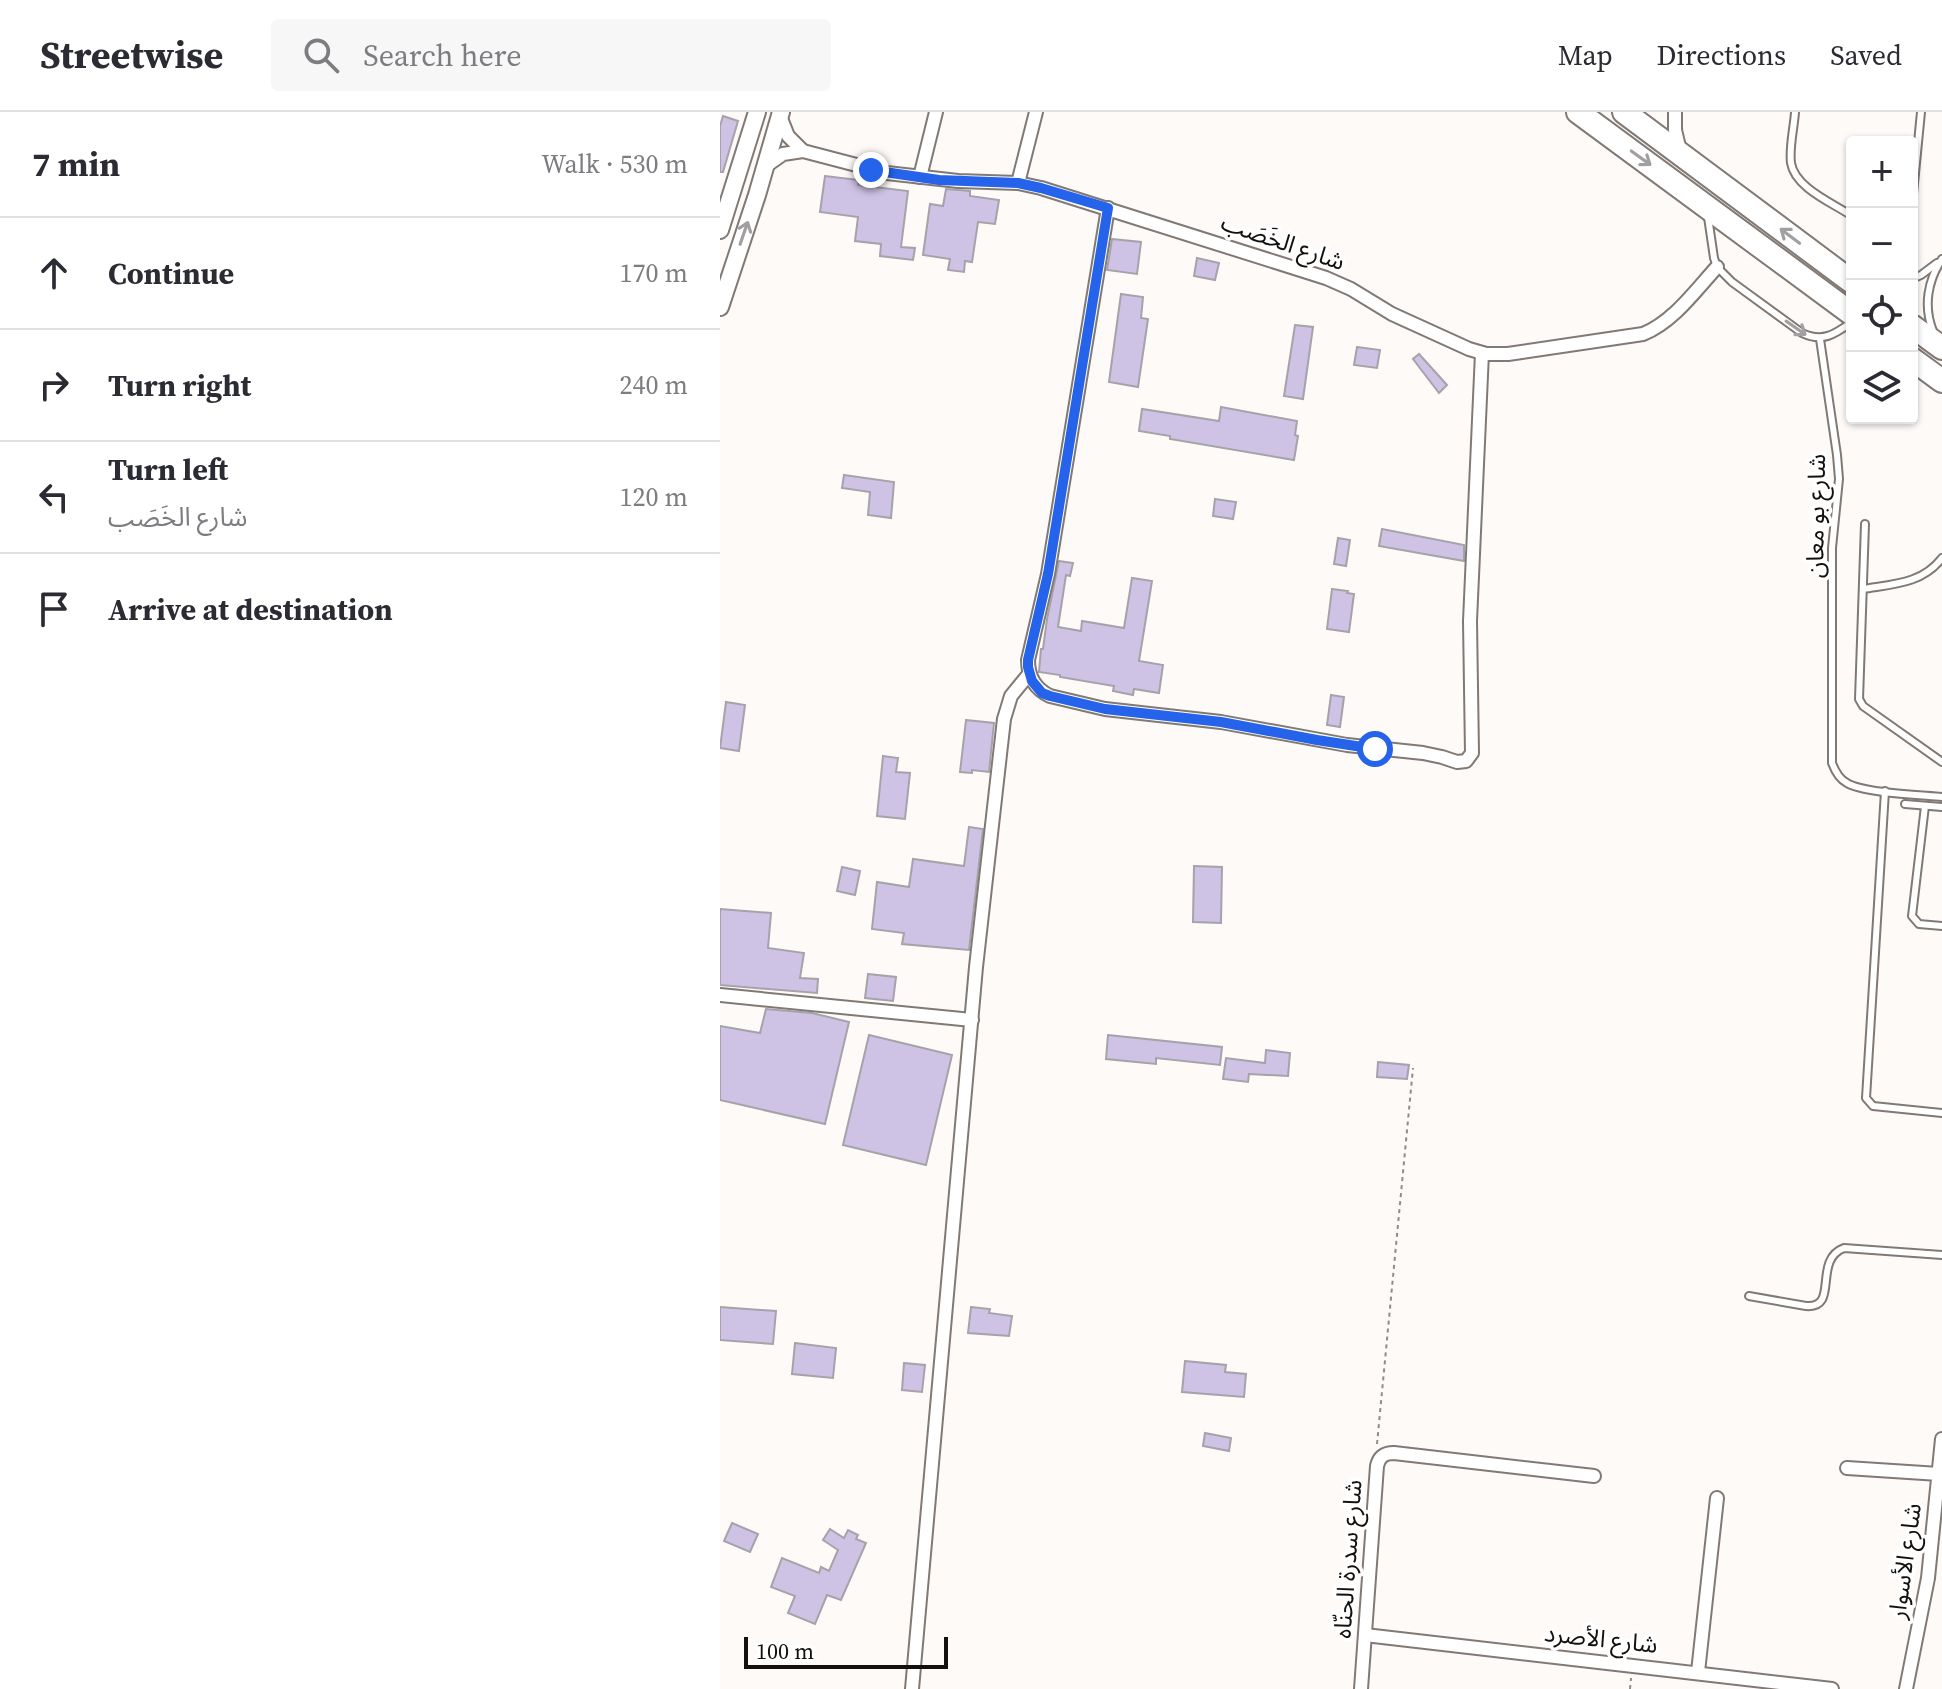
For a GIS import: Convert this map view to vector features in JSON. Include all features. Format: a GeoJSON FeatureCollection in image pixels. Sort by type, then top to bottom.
{"type":"FeatureCollection","features":[{"type":"Feature","properties":{"kind":"highway"},"geometry":{"type":"LineString","coordinates":[[1578,112],[1846,310]]}},
{"type":"Feature","properties":{"kind":"highway"},"geometry":{"type":"LineString","coordinates":[[1624,112],[1846,277]]}},
{"type":"Feature","properties":{"kind":"highway"},"geometry":{"type":"LineString","coordinates":[[1918,330],[1940,346]]}},
{"type":"Feature","properties":{"kind":"highway"},"geometry":{"type":"LineString","coordinates":[[1918,363],[1942,381]]}},
{"type":"Feature","properties":{"kind":"main road"},"geometry":{"type":"LineString","coordinates":[[720,230],[757,112]]}},
{"type":"Feature","properties":{"kind":"main road"},"geometry":{"type":"LineString","coordinates":[[720,307],[781,114]]}},
{"type":"Feature","properties":{"kind":"street"},"geometry":{"type":"LineString","coordinates":[[920,177],[936,112]]}},
{"type":"Feature","properties":{"kind":"street"},"geometry":{"type":"LineString","coordinates":[[1018,183],[1036,112]]}},
{"type":"Feature","properties":{"kind":"street"},"geometry":{"type":"LineString","coordinates":[[1675,112],[1675,130],[1681,154]]}},
{"type":"Feature","properties":{"kind":"street"},"geometry":{"type":"LineString","coordinates":[[781,114],[788,136],[803,151]]}},
{"type":"Feature","properties":{"kind":"street"},"geometry":{"type":"LineString","coordinates":[[766,166],[783,154],[803,151]]}},
{"type":"Feature","properties":{"kind":"street","name":"شارع الخَصَب"},"geometry":{"type":"LineString","coordinates":[[803,151],[871,170],[958,181],[1018,183],[1041,188],[1339,283],[1392,314],[1482,353],[1508,354],[1643,334],[1667,320],[1717,267]]}},
{"type":"Feature","properties":{"kind":"street"},"geometry":{"type":"LineString","coordinates":[[1108,208],[1050,561],[1028,660],[1029,674],[1036,687],[1050,696],[1105,709],[1221,722],[1347,745],[1423,753],[1462,763],[1469,759],[1472,753],[1470,621],[1482,353]]}},
{"type":"Feature","properties":{"kind":"street"},"geometry":{"type":"LineString","coordinates":[[912,1689],[972,1020],[1004,719],[1011,696],[1029,674]]}},
{"type":"Feature","properties":{"kind":"street"},"geometry":{"type":"LineString","coordinates":[[720,995],[972,1020]]}},
{"type":"Feature","properties":{"kind":"street","name":"شارع الأسوار"},"geometry":{"type":"LineString","coordinates":[[1906,1689],[1928,1578],[1942,1439]]}},
{"type":"Feature","properties":{"kind":"street","name":"شارع سدرة الحنّاه"},"geometry":{"type":"LineString","coordinates":[[1361,1689],[1378,1461],[1381,1457],[1389,1453],[1594,1476]]}},
{"type":"Feature","properties":{"kind":"street"},"geometry":{"type":"LineString","coordinates":[[1847,1468],[1939,1474]]}},
{"type":"Feature","properties":{"kind":"street"},"geometry":{"type":"LineString","coordinates":[[1698,1672],[1717,1498]]}},
{"type":"Feature","properties":{"kind":"street","name":"شارع الأصرد"},"geometry":{"type":"LineString","coordinates":[[1365,1635],[1832,1689]]}},
{"type":"Feature","properties":{"kind":"lane"},"geometry":{"type":"LineString","coordinates":[[1795,112],[1791,156],[1794,173],[1805,186],[1846,212]]}},
{"type":"Feature","properties":{"kind":"lane"},"geometry":{"type":"LineString","coordinates":[[1918,143],[1921,112]]}},
{"type":"Feature","properties":{"kind":"lane"},"geometry":{"type":"LineString","coordinates":[[1707,206],[1714,258],[1717,267],[1732,282],[1811,338],[1829,337],[1846,326]]}},
{"type":"Feature","properties":{"kind":"lane"},"geometry":{"type":"LineString","coordinates":[[1918,276],[1942,258]]}},
{"type":"Feature","properties":{"kind":"lane"},"geometry":{"type":"LineString","coordinates":[[1940,346],[1930,325],[1928,291],[1932,274],[1942,258]]}},
{"type":"Feature","properties":{"kind":"lane","name":"شارع بو معان"},"geometry":{"type":"LineString","coordinates":[[1820,339],[1839,479],[1832,548],[1832,763],[1838,776],[1849,785],[1942,797]]}},
{"type":"Feature","properties":{"kind":"lane"},"geometry":{"type":"LineString","coordinates":[[1865,524],[1860,703],[1942,762]]}},
{"type":"Feature","properties":{"kind":"lane"},"geometry":{"type":"LineString","coordinates":[[1863,589],[1918,578],[1928,573],[1942,558]]}},
{"type":"Feature","properties":{"kind":"lane"},"geometry":{"type":"LineString","coordinates":[[1885,791],[1866,1098],[1873,1106],[1942,1113]]}},
{"type":"Feature","properties":{"kind":"lane"},"geometry":{"type":"LineString","coordinates":[[1905,804],[1942,807]]}},
{"type":"Feature","properties":{"kind":"lane"},"geometry":{"type":"LineString","coordinates":[[1925,806],[1912,916],[1919,924],[1942,926]]}},
{"type":"Feature","properties":{"kind":"lane"},"geometry":{"type":"LineString","coordinates":[[1749,1296],[1813,1307],[1819,1304],[1823,1298],[1830,1258],[1844,1248],[1942,1255]]}},
{"type":"Feature","properties":{"kind":"path"},"geometry":{"type":"LineString","coordinates":[[1378,1461],[1377,1443],[1413,1068]]}},
{"type":"Feature","properties":{"kind":"building"},"geometry":{"type":"Polygon","coordinates":[[[723,116],[738,121],[723,172],[720,172],[720,126],[723,116]]]}},
{"type":"Feature","properties":{"kind":"building"},"geometry":{"type":"Polygon","coordinates":[[[825,176],[859,180],[858,185],[908,191],[901,247],[915,248],[913,260],[880,256],[881,244],[855,241],[858,217],[820,212],[825,176]]]}},
{"type":"Feature","properties":{"kind":"building"},"geometry":{"type":"Polygon","coordinates":[[[946,189],[970,191],[970,196],[999,200],[995,224],[978,222],[972,262],[965,261],[964,272],[948,270],[950,259],[923,255],[930,204],[943,206],[946,189]]]}},
{"type":"Feature","properties":{"kind":"building"},"geometry":{"type":"Polygon","coordinates":[[[1112,239],[1141,242],[1137,274],[1107,270],[1112,239]]]}},
{"type":"Feature","properties":{"kind":"building"},"geometry":{"type":"Polygon","coordinates":[[[1197,258],[1219,263],[1215,280],[1194,276],[1197,258]]]}},
{"type":"Feature","properties":{"kind":"building"},"geometry":{"type":"Polygon","coordinates":[[[1121,294],[1143,297],[1141,318],[1148,319],[1138,387],[1109,382],[1121,294]]]}},
{"type":"Feature","properties":{"kind":"building"},"geometry":{"type":"Polygon","coordinates":[[[1295,325],[1313,327],[1303,399],[1284,396],[1295,325]]]}},
{"type":"Feature","properties":{"kind":"building"},"geometry":{"type":"Polygon","coordinates":[[[1357,347],[1380,350],[1377,368],[1354,365],[1357,347]]]}},
{"type":"Feature","properties":{"kind":"building"},"geometry":{"type":"Polygon","coordinates":[[[1419,354],[1447,385],[1439,393],[1413,359],[1419,354]]]}},
{"type":"Feature","properties":{"kind":"building"},"geometry":{"type":"Polygon","coordinates":[[[1221,407],[1297,421],[1294,460],[1139,431],[1142,409],[1219,421],[1221,407]]]}},
{"type":"Feature","properties":{"kind":"building"},"geometry":{"type":"Polygon","coordinates":[[[844,475],[894,482],[891,518],[868,515],[870,492],[842,488],[844,475]]]}},
{"type":"Feature","properties":{"kind":"building"},"geometry":{"type":"Polygon","coordinates":[[[1215,499],[1236,502],[1233,519],[1213,516],[1215,499]]]}},
{"type":"Feature","properties":{"kind":"building"},"geometry":{"type":"Polygon","coordinates":[[[1382,529],[1464,545],[1464,561],[1379,546],[1382,529]]]}},
{"type":"Feature","properties":{"kind":"building"},"geometry":{"type":"Polygon","coordinates":[[[1338,538],[1350,540],[1346,566],[1334,564],[1338,538]]]}},
{"type":"Feature","properties":{"kind":"building"},"geometry":{"type":"Polygon","coordinates":[[[1059,561],[1073,563],[1070,576],[1066,575],[1058,627],[1081,631],[1082,621],[1124,628],[1132,578],[1152,581],[1139,661],[1163,665],[1159,693],[1134,689],[1133,695],[1113,691],[1114,686],[1039,672],[1059,561]]]}},
{"type":"Feature","properties":{"kind":"building"},"geometry":{"type":"Polygon","coordinates":[[[1332,589],[1354,594],[1349,632],[1327,629],[1332,589]]]}},
{"type":"Feature","properties":{"kind":"building"},"geometry":{"type":"Polygon","coordinates":[[[1331,695],[1344,697],[1340,727],[1327,725],[1331,695]]]}},
{"type":"Feature","properties":{"kind":"building"},"geometry":{"type":"Polygon","coordinates":[[[726,702],[745,705],[739,751],[720,748],[726,702]]]}},
{"type":"Feature","properties":{"kind":"building"},"geometry":{"type":"Polygon","coordinates":[[[966,720],[994,723],[989,772],[960,772],[966,720]]]}},
{"type":"Feature","properties":{"kind":"building"},"geometry":{"type":"Polygon","coordinates":[[[883,756],[898,758],[896,772],[910,773],[905,819],[877,816],[883,756]]]}},
{"type":"Feature","properties":{"kind":"building"},"geometry":{"type":"Polygon","coordinates":[[[969,827],[983,829],[969,950],[902,944],[904,933],[872,929],[877,882],[909,887],[913,859],[964,866],[969,827]]]}},
{"type":"Feature","properties":{"kind":"building"},"geometry":{"type":"Polygon","coordinates":[[[1194,866],[1222,867],[1221,923],[1193,922],[1194,866]]]}},
{"type":"Feature","properties":{"kind":"building"},"geometry":{"type":"Polygon","coordinates":[[[842,867],[860,871],[855,895],[837,891],[842,867]]]}},
{"type":"Feature","properties":{"kind":"building"},"geometry":{"type":"Polygon","coordinates":[[[720,909],[771,913],[768,948],[804,953],[800,978],[818,979],[817,993],[720,985],[720,909]]]}},
{"type":"Feature","properties":{"kind":"building"},"geometry":{"type":"Polygon","coordinates":[[[868,974],[896,977],[893,1001],[865,998],[868,974]]]}},
{"type":"Feature","properties":{"kind":"building"},"geometry":{"type":"Polygon","coordinates":[[[766,1009],[812,1013],[849,1022],[825,1124],[720,1100],[720,1026],[760,1033],[766,1009]]]}},
{"type":"Feature","properties":{"kind":"building"},"geometry":{"type":"Polygon","coordinates":[[[869,1035],[952,1055],[926,1165],[843,1145],[869,1035]]]}},
{"type":"Feature","properties":{"kind":"building"},"geometry":{"type":"Polygon","coordinates":[[[1108,1035],[1222,1047],[1220,1065],[1156,1058],[1156,1064],[1106,1059],[1108,1035]]]}},
{"type":"Feature","properties":{"kind":"building"},"geometry":{"type":"Polygon","coordinates":[[[1266,1050],[1290,1053],[1288,1076],[1249,1074],[1248,1082],[1223,1079],[1226,1058],[1265,1063],[1266,1050]]]}},
{"type":"Feature","properties":{"kind":"building"},"geometry":{"type":"Polygon","coordinates":[[[1378,1062],[1409,1065],[1407,1079],[1377,1077],[1378,1062]]]}},
{"type":"Feature","properties":{"kind":"building"},"geometry":{"type":"Polygon","coordinates":[[[720,1307],[776,1311],[773,1344],[720,1340],[720,1307]]]}},
{"type":"Feature","properties":{"kind":"building"},"geometry":{"type":"Polygon","coordinates":[[[971,1307],[1012,1316],[1009,1336],[968,1333],[971,1307]]]}},
{"type":"Feature","properties":{"kind":"building"},"geometry":{"type":"Polygon","coordinates":[[[795,1343],[836,1348],[833,1378],[792,1374],[795,1343]]]}},
{"type":"Feature","properties":{"kind":"building"},"geometry":{"type":"Polygon","coordinates":[[[1185,1361],[1226,1365],[1225,1372],[1246,1374],[1244,1397],[1182,1392],[1185,1361]]]}},
{"type":"Feature","properties":{"kind":"building"},"geometry":{"type":"Polygon","coordinates":[[[904,1363],[925,1365],[922,1392],[902,1390],[904,1363]]]}},
{"type":"Feature","properties":{"kind":"building"},"geometry":{"type":"Polygon","coordinates":[[[1205,1433],[1231,1438],[1229,1451],[1203,1446],[1205,1433]]]}},
{"type":"Feature","properties":{"kind":"building"},"geometry":{"type":"Polygon","coordinates":[[[732,1523],[758,1534],[750,1552],[724,1541],[732,1523]]]}},
{"type":"Feature","properties":{"kind":"building"},"geometry":{"type":"Polygon","coordinates":[[[830,1529],[844,1538],[848,1530],[858,1535],[856,1539],[866,1543],[841,1600],[827,1595],[815,1624],[788,1613],[795,1596],[771,1587],[782,1558],[819,1573],[821,1567],[829,1571],[838,1550],[823,1540],[830,1529]]]}},
{"type":"Feature","properties":{"kind":"route"},"geometry":{"type":"LineString","coordinates":[[871,170],[939,180],[1018,183],[1108,208],[1048,574],[1028,660],[1029,674],[1036,687],[1050,696],[1105,709],[1221,722],[1375,749]]}}]}
